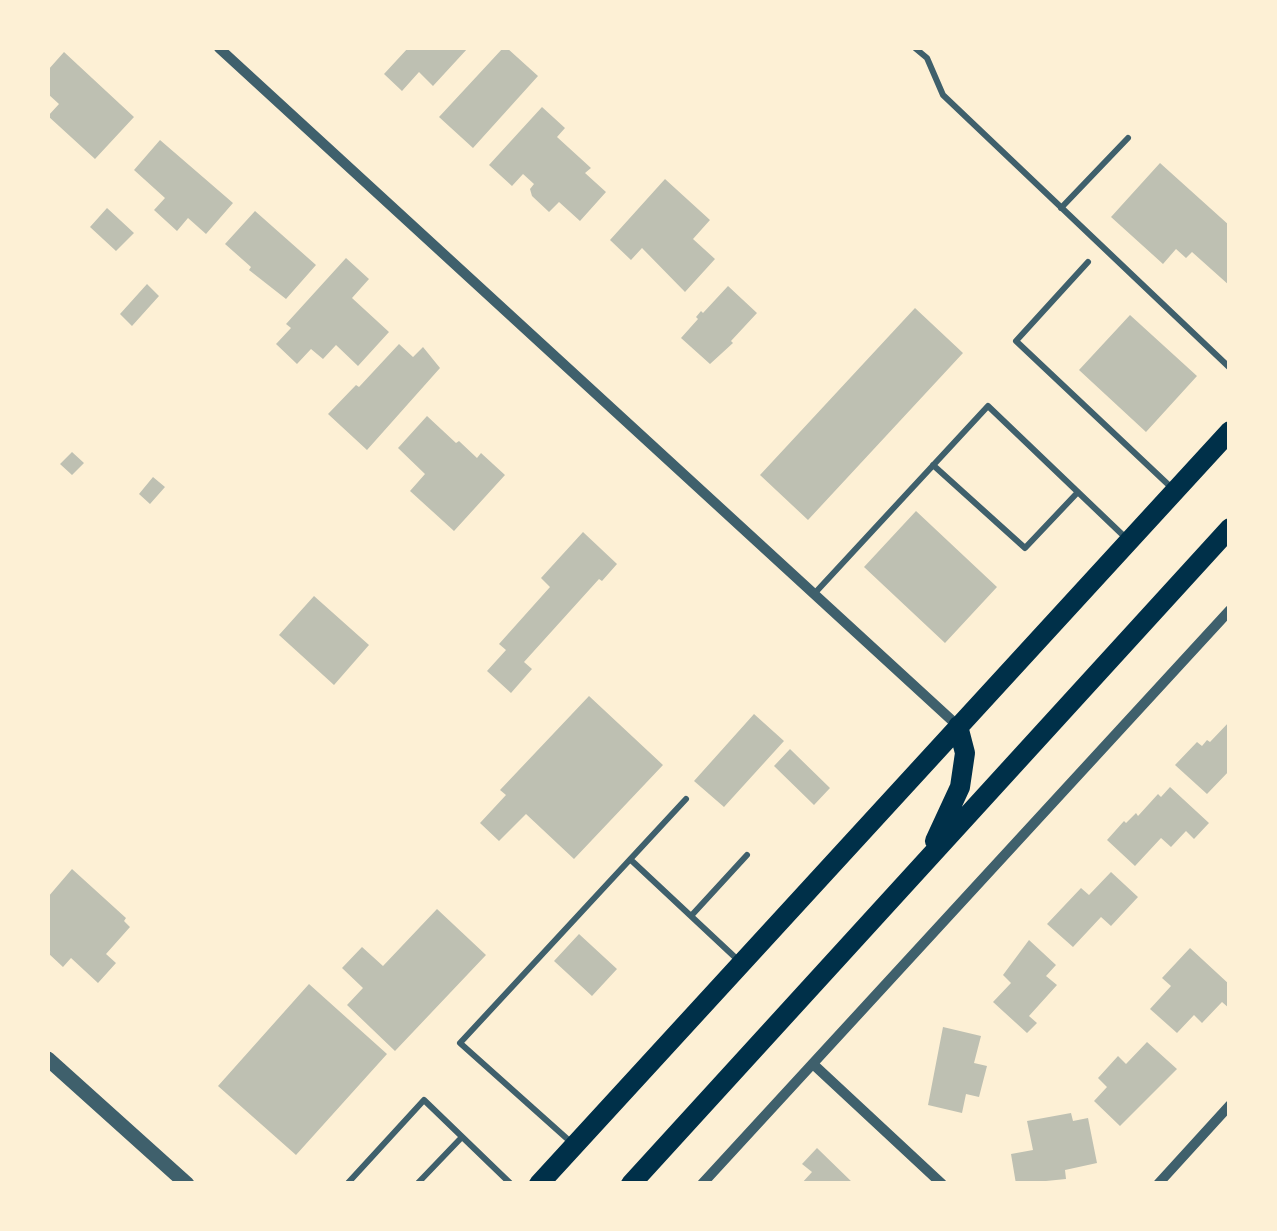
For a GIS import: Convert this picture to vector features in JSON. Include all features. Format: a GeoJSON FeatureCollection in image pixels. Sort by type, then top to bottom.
{"type":"FeatureCollection","features":[{"type":"Feature","properties":{"kind":"main road"},"geometry":{"type":"LineString","coordinates":[[540,1184],[1230,431]]}},
{"type":"Feature","properties":{"kind":"main road"},"geometry":{"type":"LineString","coordinates":[[631,1184],[1230,528]]}},
{"type":"Feature","properties":{"kind":"main road"},"geometry":{"type":"LineString","coordinates":[[926,861],[960,787],[965,752],[958,726]]}},
{"type":"Feature","properties":{"kind":"street"},"geometry":{"type":"LineString","coordinates":[[218,48],[958,726]]}},
{"type":"Feature","properties":{"kind":"street"},"geometry":{"type":"LineString","coordinates":[[702,1184],[1230,610]]}},
{"type":"Feature","properties":{"kind":"street"},"geometry":{"type":"LineString","coordinates":[[48,1059],[187,1184]]}},
{"type":"Feature","properties":{"kind":"street"},"geometry":{"type":"LineString","coordinates":[[813,1064],[942,1184]]}},
{"type":"Feature","properties":{"kind":"street"},"geometry":{"type":"LineString","coordinates":[[1158,1184],[1230,1105]]}},
{"type":"Feature","properties":{"kind":"lane"},"geometry":{"type":"LineString","coordinates":[[915,48],[927,58],[943,95],[1230,368]]}},
{"type":"Feature","properties":{"kind":"lane"},"geometry":{"type":"LineString","coordinates":[[927,58],[936,48]]}},
{"type":"Feature","properties":{"kind":"lane"},"geometry":{"type":"LineString","coordinates":[[1061,208],[1128,138]]}},
{"type":"Feature","properties":{"kind":"lane"},"geometry":{"type":"LineString","coordinates":[[1088,262],[1016,341],[1175,490]]}},
{"type":"Feature","properties":{"kind":"lane"},"geometry":{"type":"LineString","coordinates":[[814,594],[988,406],[1128,541]]}},
{"type":"Feature","properties":{"kind":"lane"},"geometry":{"type":"LineString","coordinates":[[934,464],[1025,548],[1078,492]]}},
{"type":"Feature","properties":{"kind":"lane"},"geometry":{"type":"LineString","coordinates":[[575,1146],[460,1043],[686,799]]}},
{"type":"Feature","properties":{"kind":"lane"},"geometry":{"type":"LineString","coordinates":[[691,916],[747,855]]}},
{"type":"Feature","properties":{"kind":"lane"},"geometry":{"type":"LineString","coordinates":[[631,860],[742,964]]}},
{"type":"Feature","properties":{"kind":"lane"},"geometry":{"type":"LineString","coordinates":[[347,1184],[424,1100],[511,1184]]}},
{"type":"Feature","properties":{"kind":"lane"},"geometry":{"type":"LineString","coordinates":[[417,1184],[462,1136]]}},
{"type":"Feature","properties":{"kind":"building"},"geometry":{"type":"Polygon","coordinates":[[[408,48],[468,48],[433,86],[419,72],[402,91],[384,74],[408,48]]]}},
{"type":"Feature","properties":{"kind":"building"},"geometry":{"type":"Polygon","coordinates":[[[503,48],[538,76],[473,148],[439,117],[503,48]]]}},
{"type":"Feature","properties":{"kind":"building"},"geometry":{"type":"Polygon","coordinates":[[[64,52],[134,117],[95,159],[48,116],[59,104],[48,94],[48,70],[64,52]]]}},
{"type":"Feature","properties":{"kind":"building"},"geometry":{"type":"Polygon","coordinates":[[[542,107],[565,128],[557,137],[591,168],[585,173],[606,192],[580,221],[559,202],[549,212],[532,196],[530,189],[534,184],[523,174],[512,186],[489,165],[542,107]]]}},
{"type":"Feature","properties":{"kind":"building"},"geometry":{"type":"Polygon","coordinates":[[[160,140],[233,203],[206,234],[188,218],[177,231],[154,210],[165,198],[134,170],[160,140]]]}},
{"type":"Feature","properties":{"kind":"building"},"geometry":{"type":"Polygon","coordinates":[[[1160,163],[1230,226],[1230,286],[1192,252],[1186,258],[1176,249],[1163,264],[1111,217],[1160,163]]]}},
{"type":"Feature","properties":{"kind":"building"},"geometry":{"type":"Polygon","coordinates":[[[665,179],[710,220],[693,239],[715,259],[685,292],[642,248],[631,260],[610,240],[665,179]]]}},
{"type":"Feature","properties":{"kind":"building"},"geometry":{"type":"Polygon","coordinates":[[[107,208],[134,233],[116,251],[90,227],[107,208]]]}},
{"type":"Feature","properties":{"kind":"building"},"geometry":{"type":"Polygon","coordinates":[[[255,211],[316,265],[286,299],[249,270],[251,267],[225,244],[255,211]]]}},
{"type":"Feature","properties":{"kind":"building"},"geometry":{"type":"Polygon","coordinates":[[[346,258],[369,279],[352,298],[389,332],[358,366],[336,345],[323,359],[311,349],[297,364],[276,344],[291,328],[286,324],[346,258]]]}},
{"type":"Feature","properties":{"kind":"building"},"geometry":{"type":"Polygon","coordinates":[[[147,284],[159,296],[132,326],[120,314],[147,284]]]}},
{"type":"Feature","properties":{"kind":"building"},"geometry":{"type":"Polygon","coordinates":[[[728,286],[757,313],[710,364],[681,338],[701,311],[728,286]]]}},
{"type":"Feature","properties":{"kind":"building"},"geometry":{"type":"Polygon","coordinates":[[[915,308],[963,353],[808,520],[760,475],[915,308]]]}},
{"type":"Feature","properties":{"kind":"building"},"geometry":{"type":"Polygon","coordinates":[[[1130,315],[1197,376],[1146,432],[1079,370],[1130,315]]]}},
{"type":"Feature","properties":{"kind":"building"},"geometry":{"type":"Polygon","coordinates":[[[399,344],[413,357],[423,347],[440,368],[367,450],[328,414],[399,344]]]}},
{"type":"Feature","properties":{"kind":"building"},"geometry":{"type":"Polygon","coordinates":[[[427,416],[456,443],[459,441],[477,458],[481,453],[505,475],[454,531],[410,491],[425,474],[398,448],[427,416]]]}},
{"type":"Feature","properties":{"kind":"building"},"geometry":{"type":"Polygon","coordinates":[[[72,452],[84,463],[72,475],[60,464],[72,452]]]}},
{"type":"Feature","properties":{"kind":"building"},"geometry":{"type":"Polygon","coordinates":[[[153,477],[165,487],[150,504],[139,494],[153,477]]]}},
{"type":"Feature","properties":{"kind":"building"},"geometry":{"type":"Polygon","coordinates":[[[916,511],[997,587],[945,643],[864,567],[916,511]]]}},
{"type":"Feature","properties":{"kind":"building"},"geometry":{"type":"Polygon","coordinates":[[[583,532],[617,564],[524,662],[532,669],[511,693],[487,671],[506,650],[499,644],[550,587],[541,578],[583,532]]]}},
{"type":"Feature","properties":{"kind":"building"},"geometry":{"type":"Polygon","coordinates":[[[314,596],[369,645],[334,685],[279,635],[314,596]]]}},
{"type":"Feature","properties":{"kind":"building"},"geometry":{"type":"Polygon","coordinates":[[[589,696],[663,765],[574,859],[526,814],[499,841],[480,823],[506,795],[500,790],[589,696]]]}},
{"type":"Feature","properties":{"kind":"building"},"geometry":{"type":"Polygon","coordinates":[[[754,714],[784,741],[724,807],[694,781],[754,714]]]}},
{"type":"Feature","properties":{"kind":"building"},"geometry":{"type":"Polygon","coordinates":[[[1230,721],[1230,770],[1207,794],[1175,765],[1197,742],[1202,746],[1207,740],[1210,742],[1230,721]]]}},
{"type":"Feature","properties":{"kind":"building"},"geometry":{"type":"Polygon","coordinates":[[[790,749],[830,788],[814,805],[774,766],[790,749]]]}},
{"type":"Feature","properties":{"kind":"building"},"geometry":{"type":"Polygon","coordinates":[[[1170,787],[1209,823],[1194,839],[1186,831],[1171,847],[1161,838],[1135,866],[1107,840],[1124,821],[1136,813],[1138,816],[1170,787]]]}},
{"type":"Feature","properties":{"kind":"building"},"geometry":{"type":"Polygon","coordinates":[[[72,869],[126,918],[124,921],[130,927],[106,954],[116,963],[98,983],[71,958],[63,967],[48,953],[48,897],[72,869]]]}},
{"type":"Feature","properties":{"kind":"building"},"geometry":{"type":"Polygon","coordinates":[[[1111,872],[1138,897],[1111,926],[1101,917],[1073,947],[1047,924],[1081,888],[1089,895],[1111,872]]]}},
{"type":"Feature","properties":{"kind":"building"},"geometry":{"type":"Polygon","coordinates":[[[437,909],[486,955],[395,1051],[347,1005],[363,988],[342,968],[362,947],[383,966],[437,909]]]}},
{"type":"Feature","properties":{"kind":"building"},"geometry":{"type":"Polygon","coordinates":[[[579,934],[617,969],[592,996],[554,961],[579,934]]]}},
{"type":"Feature","properties":{"kind":"building"},"geometry":{"type":"Polygon","coordinates":[[[1029,940],[1056,965],[1046,976],[1057,985],[1029,1016],[1037,1023],[1027,1033],[993,1002],[1011,983],[1003,975],[1029,940]]]}},
{"type":"Feature","properties":{"kind":"building"},"geometry":{"type":"Polygon","coordinates":[[[1190,948],[1230,985],[1230,1009],[1222,1002],[1202,1023],[1194,1015],[1177,1033],[1150,1009],[1171,986],[1162,978],[1190,948]]]}},
{"type":"Feature","properties":{"kind":"building"},"geometry":{"type":"Polygon","coordinates":[[[309,984],[387,1054],[296,1155],[218,1086],[309,984]]]}},
{"type":"Feature","properties":{"kind":"building"},"geometry":{"type":"Polygon","coordinates":[[[943,1027],[981,1036],[974,1063],[987,1066],[979,1097],[966,1094],[962,1113],[928,1105],[943,1027]]]}},
{"type":"Feature","properties":{"kind":"building"},"geometry":{"type":"Polygon","coordinates":[[[1147,1042],[1177,1069],[1120,1126],[1094,1101],[1107,1087],[1098,1078],[1118,1056],[1126,1064],[1147,1042]]]}},
{"type":"Feature","properties":{"kind":"building"},"geometry":{"type":"Polygon","coordinates":[[[1071,1113],[1073,1121],[1088,1118],[1097,1163],[1065,1170],[1066,1179],[1016,1184],[1011,1154],[1033,1150],[1027,1121],[1071,1113]]]}},
{"type":"Feature","properties":{"kind":"building"},"geometry":{"type":"Polygon","coordinates":[[[817,1148],[854,1184],[801,1184],[812,1172],[802,1164],[817,1148]]]}}]}
